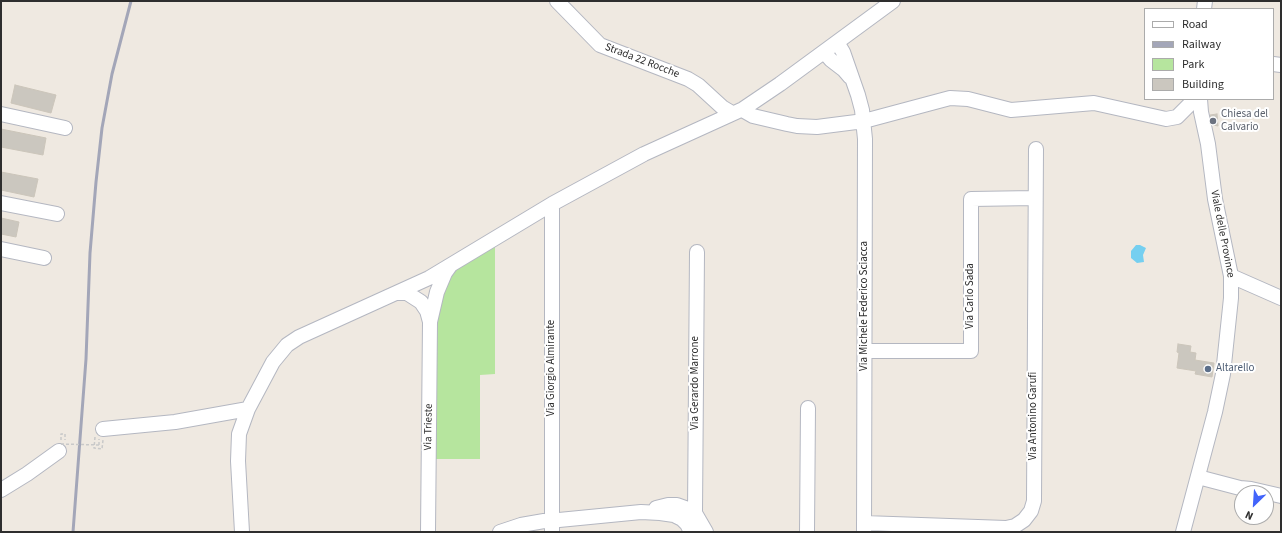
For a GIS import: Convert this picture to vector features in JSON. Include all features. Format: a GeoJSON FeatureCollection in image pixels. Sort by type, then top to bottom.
{"type":"FeatureCollection","features":[{"type":"Feature","properties":{"kind":"street","name":"Strada 22 Rocche"},"geometry":{"type":"LineString","coordinates":[[557,1],[600,45],[688,79],[698,85],[722,107],[746,112],[752,116],[797,126],[829,127],[864,121],[950,98],[976,101],[1011,110],[1094,103],[1166,119],[1177,117],[1195,100]]}},
{"type":"Feature","properties":{"kind":"street"},"geometry":{"type":"LineString","coordinates":[[242,532],[238,445],[242,422],[273,362],[287,345],[299,337],[424,280],[552,204],[644,154],[738,111],[780,84],[893,1]]}},
{"type":"Feature","properties":{"kind":"street","name":"Via Michele Federico Sciacca"},"geometry":{"type":"LineString","coordinates":[[837,42],[843,52],[858,95],[864,121],[866,139],[864,528]]}},
{"type":"Feature","properties":{"kind":"street"},"geometry":{"type":"LineString","coordinates":[[824,52],[831,60],[844,70],[852,81]]}},
{"type":"Feature","properties":{"kind":"street","name":"Viale delle Province"},"geometry":{"type":"LineString","coordinates":[[1183,532],[1209,438],[1223,374],[1231,298],[1231,276],[1214,199],[1208,144],[1201,112],[1200,100]]}},
{"type":"Feature","properties":{"kind":"street"},"geometry":{"type":"LineString","coordinates":[[1,114],[65,128]]}},
{"type":"Feature","properties":{"kind":"street","name":"Via Antonino Garufi"},"geometry":{"type":"LineString","coordinates":[[864,528],[1006,528],[1015,526],[1024,520],[1031,511],[1034,501],[1036,149]]}},
{"type":"Feature","properties":{"kind":"street","name":"Via Carlo Sada"},"geometry":{"type":"LineString","coordinates":[[865,351],[971,351],[971,198],[1035,198]]}},
{"type":"Feature","properties":{"kind":"street"},"geometry":{"type":"LineString","coordinates":[[1,203],[57,214]]}},
{"type":"Feature","properties":{"kind":"street","name":"Via Giorgio Almirante"},"geometry":{"type":"LineString","coordinates":[[548,527],[552,204]]}},
{"type":"Feature","properties":{"kind":"street"},"geometry":{"type":"LineString","coordinates":[[1,249],[44,258]]}},
{"type":"Feature","properties":{"kind":"street","name":"Via Gerardo Marrone"},"geometry":{"type":"LineString","coordinates":[[693,532],[696,480],[697,252]]}},
{"type":"Feature","properties":{"kind":"street"},"geometry":{"type":"LineString","coordinates":[[428,304],[445,273],[453,262]]}},
{"type":"Feature","properties":{"kind":"street"},"geometry":{"type":"LineString","coordinates":[[1231,276],[1281,298]]}},
{"type":"Feature","properties":{"kind":"street"},"geometry":{"type":"LineString","coordinates":[[424,280],[430,281],[434,288],[428,304]]}},
{"type":"Feature","properties":{"kind":"street"},"geometry":{"type":"LineString","coordinates":[[397,293],[402,292],[412,295],[428,304]]}},
{"type":"Feature","properties":{"kind":"street","name":"Via Trieste"},"geometry":{"type":"LineString","coordinates":[[428,304],[430,322],[428,532]]}},
{"type":"Feature","properties":{"kind":"street"},"geometry":{"type":"LineString","coordinates":[[807,532],[808,408]]}},
{"type":"Feature","properties":{"kind":"street"},"geometry":{"type":"LineString","coordinates":[[103,429],[180,422],[248,409]]}},
{"type":"Feature","properties":{"kind":"street"},"geometry":{"type":"LineString","coordinates":[[1,490],[27,474],[60,448]]}},
{"type":"Feature","properties":{"kind":"street"},"geometry":{"type":"LineString","coordinates":[[1198,477],[1240,488],[1281,496]]}},
{"type":"Feature","properties":{"kind":"street"},"geometry":{"type":"LineString","coordinates":[[559,520],[641,512],[668,505],[684,497],[696,480]]}},
{"type":"Feature","properties":{"kind":"street"},"geometry":{"type":"LineString","coordinates":[[668,505],[684,507],[695,513],[706,532]]}},
{"type":"Feature","properties":{"kind":"street"},"geometry":{"type":"LineString","coordinates":[[641,512],[674,515],[682,519],[693,532]]}},
{"type":"Feature","properties":{"kind":"street"},"geometry":{"type":"LineString","coordinates":[[500,532],[521,525],[548,527]]}},
{"type":"Feature","properties":{"kind":"path"},"geometry":{"type":"LineString","coordinates":[[60,448],[99,445],[100,436],[95,435],[94,448],[102,449],[103,429]]}},
{"type":"Feature","properties":{"kind":"green space"},"geometry":{"type":"Polygon","coordinates":[[[495,245],[495,374],[480,375],[480,459],[436,459],[436,324],[444,286],[455,270],[495,245]]]}},
{"type":"Feature","properties":{"kind":"water"},"geometry":{"type":"Polygon","coordinates":[[[1136,245],[1146,248],[1143,255],[1144,262],[1137,263],[1131,258],[1131,251],[1136,245]]]}},
{"type":"Feature","properties":{"kind":"building"},"geometry":{"type":"Polygon","coordinates":[[[15,85],[56,95],[51,113],[11,103],[15,85]]]}},
{"type":"Feature","properties":{"kind":"building","name":"Chiesa del Calvario"},"geometry":{"type":"Polygon","coordinates":[[[1217,114],[1218,126],[1213,125],[1210,115],[1217,114]]]}},
{"type":"Feature","properties":{"kind":"building"},"geometry":{"type":"Polygon","coordinates":[[[1,129],[46,138],[43,155],[1,147],[1,129]]]}},
{"type":"Feature","properties":{"kind":"building"},"geometry":{"type":"Polygon","coordinates":[[[1,172],[38,179],[34,197],[1,190],[1,172]]]}},
{"type":"Feature","properties":{"kind":"building"},"geometry":{"type":"Polygon","coordinates":[[[1,218],[19,222],[16,237],[1,234],[1,218]]]}},
{"type":"Feature","properties":{"kind":"building"},"geometry":{"type":"Polygon","coordinates":[[[1178,344],[1191,346],[1190,352],[1196,353],[1195,360],[1214,363],[1212,377],[1195,374],[1196,371],[1177,368],[1179,353],[1177,352],[1178,344]]]}},
{"type":"Feature","properties":{"kind":"railway"},"geometry":{"type":"LineString","coordinates":[[73,532],[86,359],[90,253],[96,182],[102,128],[112,74],[131,1]]}},
{"type":"Feature","properties":{"kind":"place","name":"Chiesa del Calvario"},"geometry":{"type":"Point","coordinates":[1213,121]}},
{"type":"Feature","properties":{"kind":"place","name":"Altarello"},"geometry":{"type":"Point","coordinates":[1208,369]}}]}
